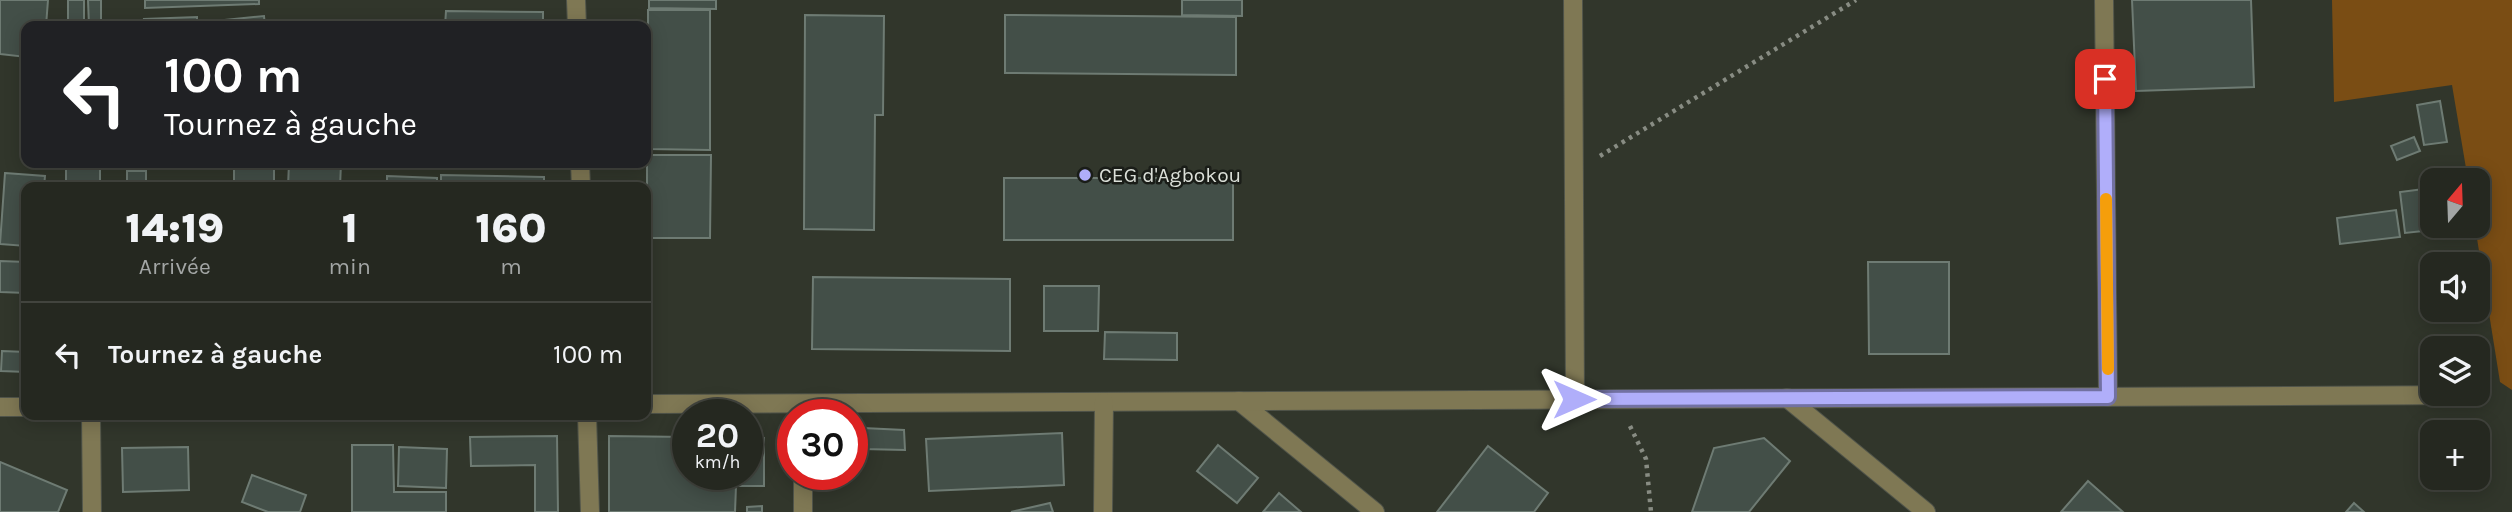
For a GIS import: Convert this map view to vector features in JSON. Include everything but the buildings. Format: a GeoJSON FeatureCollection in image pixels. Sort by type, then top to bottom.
{"type":"FeatureCollection","features":[{"type":"Feature","properties":{"kind":"street"},"geometry":{"type":"LineString","coordinates":[[576,0],[577,21]]}},
{"type":"Feature","properties":{"kind":"street"},"geometry":{"type":"LineString","coordinates":[[1573,0],[1574,399]]}},
{"type":"Feature","properties":{"kind":"street"},"geometry":{"type":"LineString","coordinates":[[2104,0],[2108,397]]}},
{"type":"Feature","properties":{"kind":"street"},"geometry":{"type":"LineString","coordinates":[[868,408],[1238,401],[2420,396]]}},
{"type":"Feature","properties":{"kind":"street"},"geometry":{"type":"LineString","coordinates":[[1787,398],[1926,512]]}},
{"type":"Feature","properties":{"kind":"street"},"geometry":{"type":"LineString","coordinates":[[1238,401],[1375,512]]}},
{"type":"Feature","properties":{"kind":"street"},"geometry":{"type":"LineString","coordinates":[[1103,512],[1104,402]]}},
{"type":"Feature","properties":{"kind":"street"},"geometry":{"type":"LineString","coordinates":[[651,404],[777,408]]}},
{"type":"Feature","properties":{"kind":"street"},"geometry":{"type":"LineString","coordinates":[[0,407],[21,407]]}},
{"type":"Feature","properties":{"kind":"street"},"geometry":{"type":"LineString","coordinates":[[91,420],[92,512]]}},
{"type":"Feature","properties":{"kind":"street"},"geometry":{"type":"LineString","coordinates":[[587,420],[590,512]]}},
{"type":"Feature","properties":{"kind":"street"},"geometry":{"type":"LineString","coordinates":[[803,490],[803,512]]}},
{"type":"Feature","properties":{"kind":"path"},"geometry":{"type":"LineString","coordinates":[[1574,173],[1856,0]]}},
{"type":"Feature","properties":{"kind":"path"},"geometry":{"type":"LineString","coordinates":[[1613,399],[1634,432],[1646,459],[1651,512]]}},
{"type":"Feature","properties":{"kind":"shaded area"},"geometry":{"type":"Polygon","coordinates":[[[2332,0],[2512,0],[2512,390],[2500,382],[2490,320],[2490,252],[2479,252],[2477,238],[2490,238],[2490,168],[2466,168],[2452,85],[2334,102],[2332,0]]]}},
{"type":"Feature","properties":{"kind":"slow traffic"},"geometry":{"type":"LineString","coordinates":[[2106,199],[2108,369]]}},
{"type":"Feature","properties":{"kind":"place","name":"CEG d'Agbokou"},"geometry":{"type":"Point","coordinates":[1085,175]}},
{"type":"Feature","properties":{"kind":"route"},"geometry":{"type":"LineString","coordinates":[[1574,399],[2108,397],[2105,79]]}}]}
